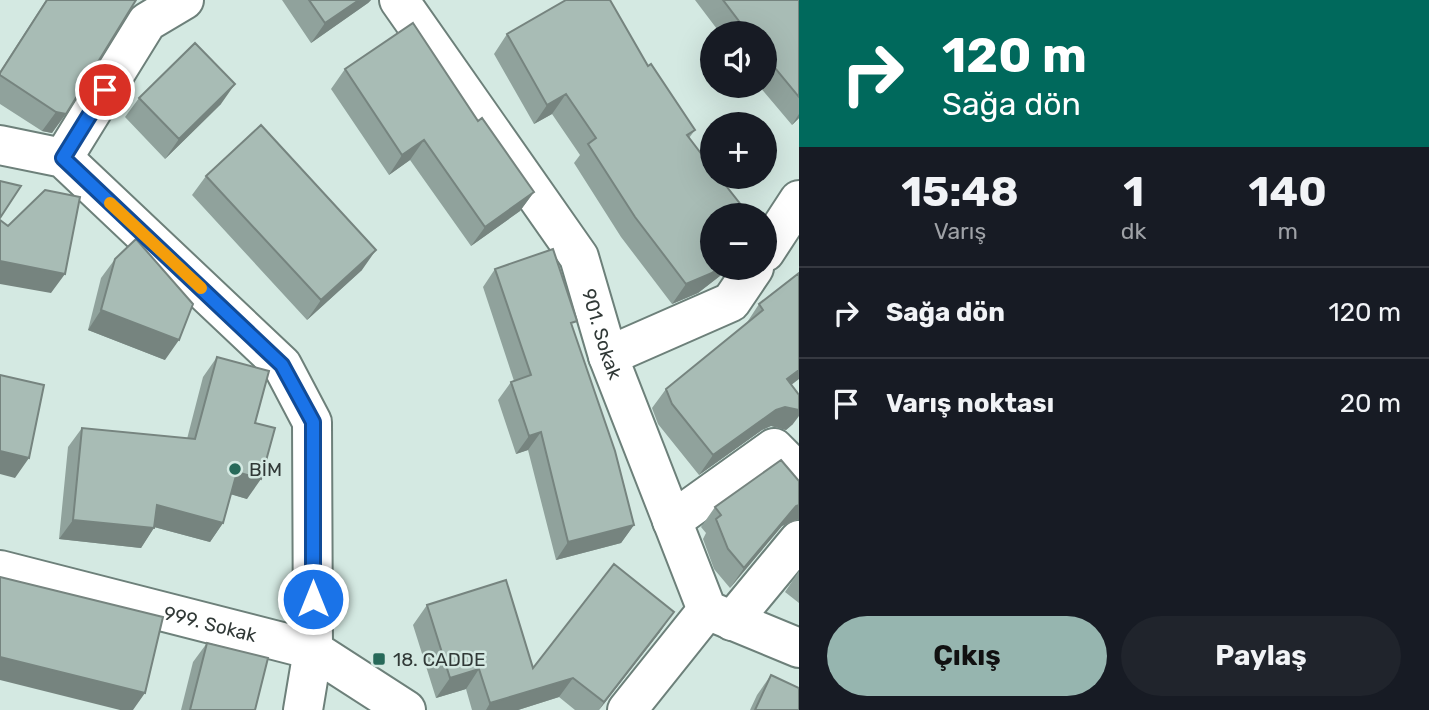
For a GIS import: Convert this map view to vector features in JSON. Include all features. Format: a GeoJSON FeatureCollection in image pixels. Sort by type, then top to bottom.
{"type":"FeatureCollection","features":[{"type":"Feature","properties":{"kind":"street"},"geometry":{"type":"LineString","coordinates":[[63,158],[147,22],[184,0]]}},
{"type":"Feature","properties":{"kind":"street","name":"901. Sokak"},"geometry":{"type":"LineString","coordinates":[[399,0],[579,257],[608,356],[672,521],[720,615]]}},
{"type":"Feature","properties":{"kind":"street"},"geometry":{"type":"LineString","coordinates":[[0,145],[63,158],[282,365],[313,422],[313,650],[303,710]]}},
{"type":"Feature","properties":{"kind":"street"},"geometry":{"type":"LineString","coordinates":[[777,234],[799,200]]}},
{"type":"Feature","properties":{"kind":"street"},"geometry":{"type":"LineString","coordinates":[[608,356],[731,302],[746,280]]}},
{"type":"Feature","properties":{"kind":"street"},"geometry":{"type":"LineString","coordinates":[[672,521],[774,448],[799,473]]}},
{"type":"Feature","properties":{"kind":"street"},"geometry":{"type":"LineString","coordinates":[[627,710],[720,615],[799,540]]}},
{"type":"Feature","properties":{"kind":"street","name":"999. Sokak"},"geometry":{"type":"LineString","coordinates":[[0,570],[313,650],[406,710]]}},
{"type":"Feature","properties":{"kind":"street"},"geometry":{"type":"LineString","coordinates":[[720,615],[799,648]]}},
{"type":"Feature","properties":{"kind":"building"},"geometry":{"type":"Polygon","coordinates":[[[47,0],[136,0],[66,114],[56,112],[0,75],[47,0]]]}},
{"type":"Feature","properties":{"kind":"building"},"geometry":{"type":"Polygon","coordinates":[[[309,0],[359,0],[325,23],[309,0]]]}},
{"type":"Feature","properties":{"kind":"building"},"geometry":{"type":"Polygon","coordinates":[[[566,0],[610,0],[648,66],[651,64],[695,130],[687,135],[700,152],[700,189],[728,189],[740,203],[700,203],[700,278],[686,284],[635,217],[588,144],[596,138],[566,94],[547,105],[507,34],[566,0]]]}},
{"type":"Feature","properties":{"kind":"building"},"geometry":{"type":"Polygon","coordinates":[[[723,0],[799,0],[799,97],[777,70],[777,21],[739,21],[723,0]]]}},
{"type":"Feature","properties":{"kind":"building"},"geometry":{"type":"Polygon","coordinates":[[[413,23],[478,121],[482,118],[534,192],[485,227],[424,140],[402,155],[345,69],[413,23]]]}},
{"type":"Feature","properties":{"kind":"building"},"geometry":{"type":"Polygon","coordinates":[[[195,43],[235,84],[179,139],[139,98],[195,43]]]}},
{"type":"Feature","properties":{"kind":"building"},"geometry":{"type":"Polygon","coordinates":[[[261,125],[376,250],[321,300],[206,176],[261,125]]]}},
{"type":"Feature","properties":{"kind":"building"},"geometry":{"type":"Polygon","coordinates":[[[0,181],[21,186],[0,218],[0,181]]]}},
{"type":"Feature","properties":{"kind":"building"},"geometry":{"type":"Polygon","coordinates":[[[45,190],[80,197],[65,274],[0,261],[0,220],[8,226],[45,190]]]}},
{"type":"Feature","properties":{"kind":"building"},"geometry":{"type":"Polygon","coordinates":[[[136,239],[193,304],[179,340],[101,310],[115,259],[136,239]]]}},
{"type":"Feature","properties":{"kind":"building"},"geometry":{"type":"Polygon","coordinates":[[[553,249],[577,321],[571,323],[615,451],[634,525],[568,542],[541,432],[529,436],[511,382],[531,375],[495,269],[553,249]]]}},
{"type":"Feature","properties":{"kind":"building"},"geometry":{"type":"Polygon","coordinates":[[[799,273],[799,370],[787,379],[799,395],[799,410],[785,407],[776,410],[713,455],[672,404],[666,389],[763,310],[759,304],[799,273]]]}},
{"type":"Feature","properties":{"kind":"building"},"geometry":{"type":"Polygon","coordinates":[[[217,357],[269,371],[255,423],[275,428],[261,479],[237,472],[223,523],[157,505],[154,528],[73,520],[82,428],[195,439],[217,357]]]}},
{"type":"Feature","properties":{"kind":"building"},"geometry":{"type":"Polygon","coordinates":[[[0,375],[44,385],[29,458],[0,451],[0,375]]]}},
{"type":"Feature","properties":{"kind":"building"},"geometry":{"type":"Polygon","coordinates":[[[781,460],[799,481],[799,505],[744,568],[728,549],[716,519],[721,515],[715,507],[781,460]]]}},
{"type":"Feature","properties":{"kind":"building"},"geometry":{"type":"Polygon","coordinates":[[[614,564],[674,612],[604,702],[573,678],[490,703],[479,669],[450,678],[427,605],[506,580],[533,668],[614,564]]]}},
{"type":"Feature","properties":{"kind":"building"},"geometry":{"type":"Polygon","coordinates":[[[0,577],[163,617],[145,693],[0,657],[0,577]]]}},
{"type":"Feature","properties":{"kind":"building"},"geometry":{"type":"Polygon","coordinates":[[[207,643],[268,658],[255,710],[190,710],[207,643]]]}},
{"type":"Feature","properties":{"kind":"building"},"geometry":{"type":"Polygon","coordinates":[[[771,675],[799,688],[799,710],[755,710],[771,675]]]}},
{"type":"Feature","properties":{"kind":"slow traffic"},"geometry":{"type":"LineString","coordinates":[[110,203],[201,288]]}},
{"type":"Feature","properties":{"kind":"place","name":"BİM"},"geometry":{"type":"Point","coordinates":[235,469]}},
{"type":"Feature","properties":{"kind":"place","name":"18. CADDE"},"geometry":{"type":"Point","coordinates":[379,659]}},
{"type":"Feature","properties":{"kind":"route"},"geometry":{"type":"LineString","coordinates":[[105,90],[63,158],[282,365],[313,422],[313,599]]}}]}
